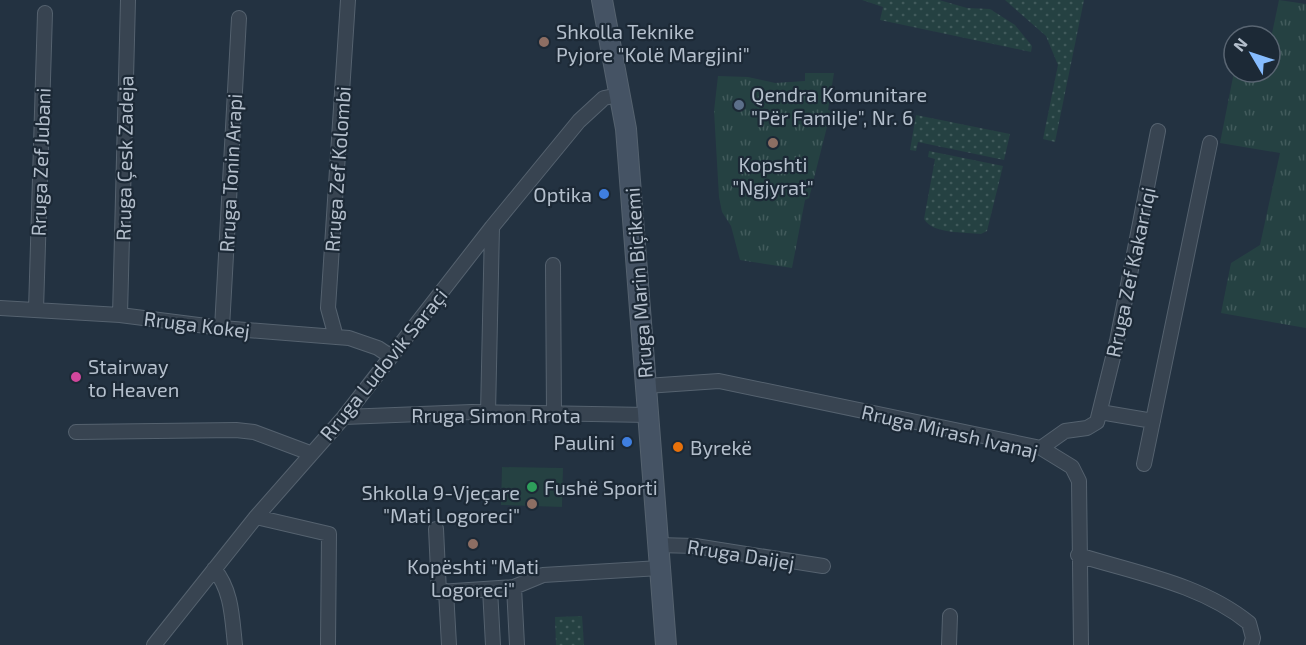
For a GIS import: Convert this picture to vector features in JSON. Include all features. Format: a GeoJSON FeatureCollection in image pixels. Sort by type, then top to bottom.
{"type":"FeatureCollection","features":[{"type":"Feature","properties":{"kind":"main road","name":"Rruga Marin Biçikemi"},"geometry":{"type":"LineString","coordinates":[[602,0],[626,129],[666,645]]}},
{"type":"Feature","properties":{"kind":"street","name":"Rruga Çesk Zadeja"},"geometry":{"type":"LineString","coordinates":[[120,315],[128,0]]}},
{"type":"Feature","properties":{"kind":"street","name":"Rruga Zef Kolombi"},"geometry":{"type":"LineString","coordinates":[[336,337],[328,308],[348,0]]}},
{"type":"Feature","properties":{"kind":"street","name":"Rruga Zef Jubani"},"geometry":{"type":"LineString","coordinates":[[36,310],[45,13]]}},
{"type":"Feature","properties":{"kind":"street","name":"Rruga Tonin Arapi"},"geometry":{"type":"LineString","coordinates":[[222,328],[239,18]]}},
{"type":"Feature","properties":{"kind":"street","name":"Rruga Ludovik Saraçi"},"geometry":{"type":"LineString","coordinates":[[154,645],[256,517],[344,417],[492,227],[579,121],[604,98],[619,95]]}},
{"type":"Feature","properties":{"kind":"street","name":"Rruga Zef Kakarriqi"},"geometry":{"type":"LineString","coordinates":[[1100,412],[1158,131]]}},
{"type":"Feature","properties":{"kind":"street"},"geometry":{"type":"LineString","coordinates":[[1144,464],[1188,259],[1210,143]]}},
{"type":"Feature","properties":{"kind":"street"},"geometry":{"type":"LineString","coordinates":[[488,414],[492,227]]}},
{"type":"Feature","properties":{"kind":"street"},"geometry":{"type":"LineString","coordinates":[[554,265],[554,414]]}},
{"type":"Feature","properties":{"kind":"street","name":"Rruga Kokej"},"geometry":{"type":"LineString","coordinates":[[0,308],[120,315],[222,328],[336,337],[367,343],[390,356]]}},
{"type":"Feature","properties":{"kind":"street","name":"Rruga Mirash Ivanaj"},"geometry":{"type":"LineString","coordinates":[[646,386],[719,381],[1041,448],[1072,467],[1078,474],[1081,645]]}},
{"type":"Feature","properties":{"kind":"street"},"geometry":{"type":"LineString","coordinates":[[1041,448],[1065,431],[1087,428],[1097,422],[1100,412],[1153,421]]}},
{"type":"Feature","properties":{"kind":"street","name":"Rruga Simon Rrota"},"geometry":{"type":"LineString","coordinates":[[344,417],[488,414],[648,415]]}},
{"type":"Feature","properties":{"kind":"street"},"geometry":{"type":"LineString","coordinates":[[76,432],[236,430],[254,432],[310,453]]}},
{"type":"Feature","properties":{"kind":"street"},"geometry":{"type":"LineString","coordinates":[[256,517],[329,534],[328,645]]}},
{"type":"Feature","properties":{"kind":"street"},"geometry":{"type":"LineString","coordinates":[[436,529],[440,592],[514,587],[543,575],[660,568]]}},
{"type":"Feature","properties":{"kind":"street","name":"Rruga Daijej"},"geometry":{"type":"LineString","coordinates":[[658,544],[695,546],[823,566]]}},
{"type":"Feature","properties":{"kind":"street"},"geometry":{"type":"LineString","coordinates":[[1078,555],[1140,572],[1214,599],[1249,622],[1253,638],[1251,645]]}},
{"type":"Feature","properties":{"kind":"street"},"geometry":{"type":"LineString","coordinates":[[214,569],[223,579],[229,596],[235,645]]}},
{"type":"Feature","properties":{"kind":"street"},"geometry":{"type":"LineString","coordinates":[[514,587],[518,645]]}},
{"type":"Feature","properties":{"kind":"street"},"geometry":{"type":"LineString","coordinates":[[490,589],[494,645]]}},
{"type":"Feature","properties":{"kind":"street"},"geometry":{"type":"LineString","coordinates":[[446,591],[449,645]]}},
{"type":"Feature","properties":{"kind":"street"},"geometry":{"type":"LineString","coordinates":[[949,645],[950,616]]}},
{"type":"Feature","properties":{"kind":"green space"},"geometry":{"type":"Polygon","coordinates":[[[862,0],[939,0],[967,8],[990,9],[1015,25],[1032,46],[1031,52],[880,20],[883,7],[862,0]]]}},
{"type":"Feature","properties":{"kind":"green space"},"geometry":{"type":"Polygon","coordinates":[[[1005,0],[1084,0],[1055,142],[1043,139],[1058,65],[1046,36],[1005,0]]]}},
{"type":"Feature","properties":{"kind":"green space"},"geometry":{"type":"Polygon","coordinates":[[[1279,0],[1306,4],[1306,328],[1221,313],[1231,263],[1260,245],[1280,153],[1220,143],[1232,84],[1282,84],[1282,24],[1274,24],[1279,0]]]}},
{"type":"Feature","properties":{"kind":"green space"},"geometry":{"type":"Polygon","coordinates":[[[805,73],[834,73],[828,110],[831,111],[809,198],[805,200],[792,268],[740,260],[731,226],[722,212],[719,197],[714,111],[718,76],[748,77],[775,83],[805,81],[805,73]]]}},
{"type":"Feature","properties":{"kind":"green space"},"geometry":{"type":"Polygon","coordinates":[[[916,115],[1010,134],[1004,160],[918,142],[916,151],[910,150],[916,115]]]}},
{"type":"Feature","properties":{"kind":"green space"},"geometry":{"type":"Polygon","coordinates":[[[929,151],[1003,166],[987,231],[981,234],[941,230],[928,224],[924,219],[935,159],[928,157],[929,151]]]}},
{"type":"Feature","properties":{"kind":"green space","name":"Fushë Sporti"},"geometry":{"type":"Polygon","coordinates":[[[502,467],[563,468],[562,507],[501,505],[502,467]]]}},
{"type":"Feature","properties":{"kind":"green space"},"geometry":{"type":"Polygon","coordinates":[[[582,616],[584,645],[556,645],[555,617],[582,616]]]}},
{"type":"Feature","properties":{"kind":"place","name":"Shkolla Teknike Pyjore \"Kolë Margjini\""},"geometry":{"type":"Point","coordinates":[544,42]}},
{"type":"Feature","properties":{"kind":"place","name":"Qendra Komunitare \"Për Familje\", Nr. 6"},"geometry":{"type":"Point","coordinates":[739,105]}},
{"type":"Feature","properties":{"kind":"place","name":"Kopshti \"Ngjyrat\""},"geometry":{"type":"Point","coordinates":[773,143]}},
{"type":"Feature","properties":{"kind":"place","name":"Optika"},"geometry":{"type":"Point","coordinates":[604,194]}},
{"type":"Feature","properties":{"kind":"place","name":"Stairway to Heaven"},"geometry":{"type":"Point","coordinates":[76,377]}},
{"type":"Feature","properties":{"kind":"place","name":"Paulini"},"geometry":{"type":"Point","coordinates":[627,442]}},
{"type":"Feature","properties":{"kind":"place","name":"Byrekë"},"geometry":{"type":"Point","coordinates":[678,447]}},
{"type":"Feature","properties":{"kind":"place","name":"Fushë Sporti"},"geometry":{"type":"Point","coordinates":[532,487]}},
{"type":"Feature","properties":{"kind":"place","name":"Shkolla 9-Vjeçare \"Mati Logoreci\""},"geometry":{"type":"Point","coordinates":[532,504]}},
{"type":"Feature","properties":{"kind":"place","name":"Kopështi \"Mati Logoreci\""},"geometry":{"type":"Point","coordinates":[473,544]}}]}
